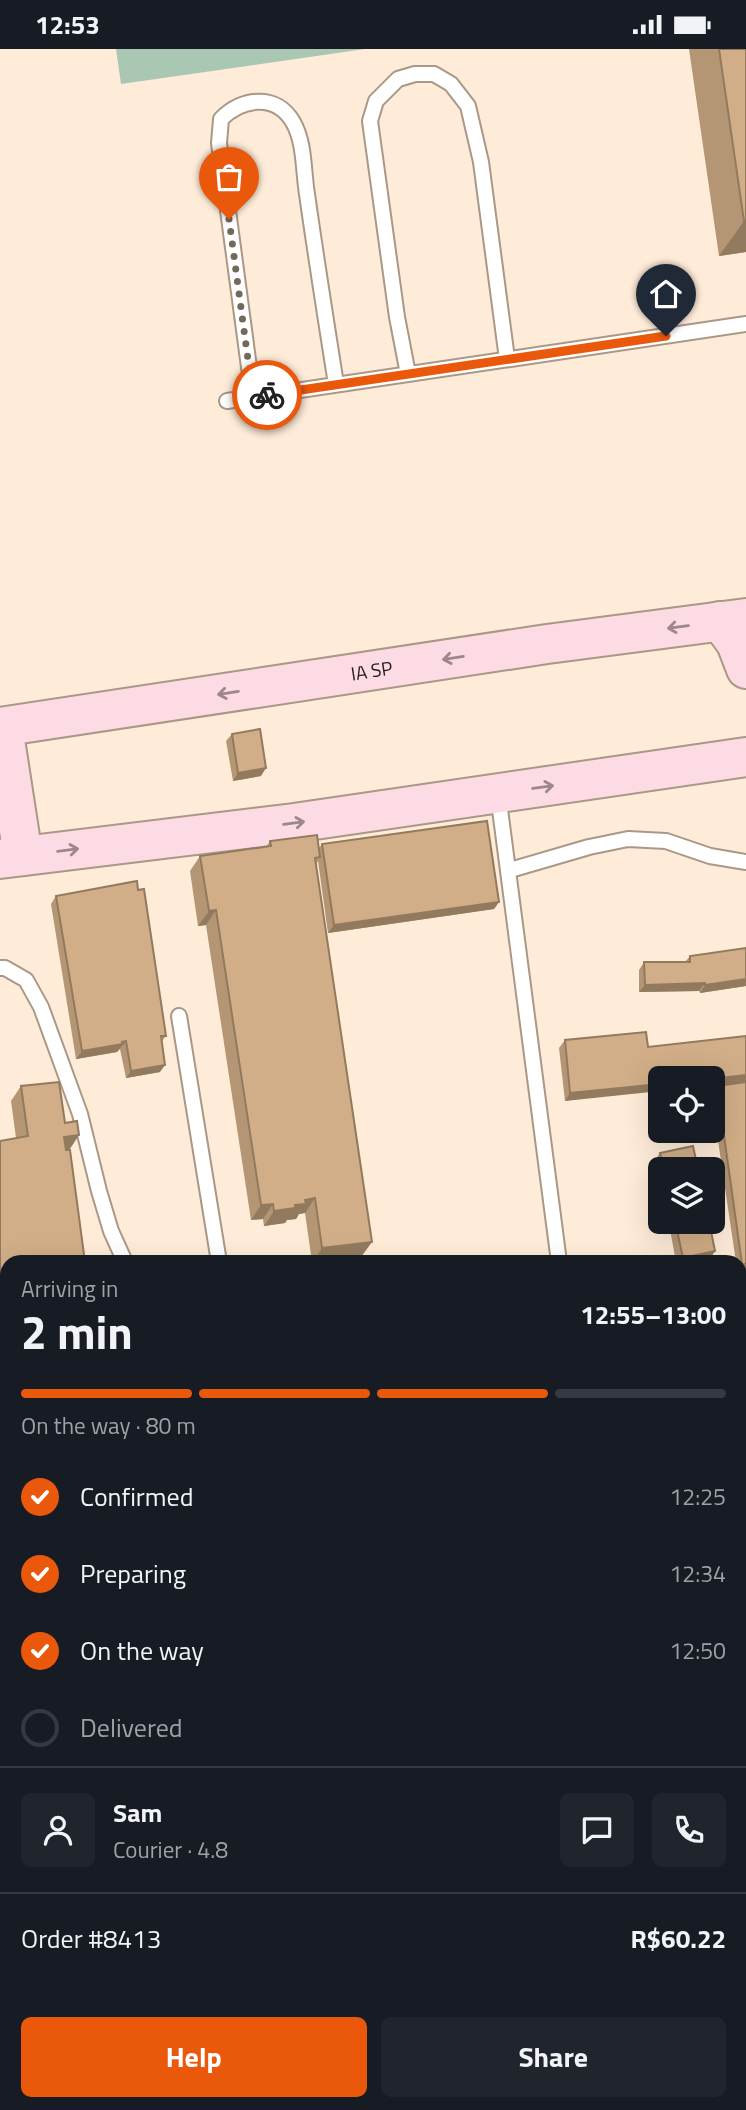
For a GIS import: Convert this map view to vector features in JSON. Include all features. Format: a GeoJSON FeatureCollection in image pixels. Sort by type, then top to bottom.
{"type":"FeatureCollection","features":[{"type":"Feature","properties":{"kind":"street"},"geometry":{"type":"LineString","coordinates":[[733,620],[736,643],[746,669]]}},
{"type":"Feature","properties":{"kind":"street","name":"IA SP"},"geometry":{"type":"LineString","coordinates":[[2,727],[547,644],[733,620]]}},
{"type":"Feature","properties":{"kind":"street"},"geometry":{"type":"LineString","coordinates":[[2,727],[11,857],[294,823],[745,754]]}},
{"type":"Feature","properties":{"kind":"lane"},"geometry":{"type":"LineString","coordinates":[[408,374],[397,317],[370,121],[376,101],[398,79],[415,74],[434,74],[451,84],[468,106],[481,162],[507,359]]}},
{"type":"Feature","properties":{"kind":"lane"},"geometry":{"type":"LineString","coordinates":[[253,397],[219,143],[221,119],[232,108],[255,100],[283,108],[293,121],[301,140],[304,176],[336,384]]}},
{"type":"Feature","properties":{"kind":"lane"},"geometry":{"type":"LineString","coordinates":[[226,401],[746,324]]}},
{"type":"Feature","properties":{"kind":"lane"},"geometry":{"type":"LineString","coordinates":[[498,793],[558,1255]]}},
{"type":"Feature","properties":{"kind":"lane"},"geometry":{"type":"LineString","coordinates":[[510,870],[628,839],[666,841],[710,856],[746,862]]}},
{"type":"Feature","properties":{"kind":"lane"},"geometry":{"type":"LineString","coordinates":[[0,968],[26,980],[41,1007],[80,1114],[99,1191],[111,1231],[122,1255]]}},
{"type":"Feature","properties":{"kind":"lane"},"geometry":{"type":"LineString","coordinates":[[180,1016],[218,1255]]}},
{"type":"Feature","properties":{"kind":"green space"},"geometry":{"type":"Polygon","coordinates":[[[116,49],[365,49],[121,84],[116,49]]]}},
{"type":"Feature","properties":{"kind":"building"},"geometry":{"type":"Polygon","coordinates":[[[719,49],[746,49],[746,221],[744,221],[719,49]]]}},
{"type":"Feature","properties":{"kind":"building"},"geometry":{"type":"Polygon","coordinates":[[[260,729],[266,768],[238,773],[232,734],[260,729]]]}},
{"type":"Feature","properties":{"kind":"building"},"geometry":{"type":"Polygon","coordinates":[[[487,821],[499,902],[334,925],[322,844],[487,821]]]}},
{"type":"Feature","properties":{"kind":"building"},"geometry":{"type":"Polygon","coordinates":[[[317,835],[320,857],[315,858],[372,1242],[322,1248],[315,1198],[305,1200],[306,1204],[295,1205],[295,1208],[274,1211],[273,1204],[261,1205],[216,910],[209,911],[200,856],[271,846],[270,841],[317,835]]]}},
{"type":"Feature","properties":{"kind":"building"},"geometry":{"type":"Polygon","coordinates":[[[137,881],[138,890],[144,889],[166,1036],[161,1036],[165,1065],[131,1071],[126,1041],[122,1042],[123,1044],[82,1051],[56,896],[137,881]]]}},
{"type":"Feature","properties":{"kind":"building"},"geometry":{"type":"Polygon","coordinates":[[[746,948],[746,979],[705,985],[645,985],[644,962],[690,962],[690,956],[746,948]]]}},
{"type":"Feature","properties":{"kind":"building"},"geometry":{"type":"Polygon","coordinates":[[[646,1032],[648,1047],[746,1036],[746,1075],[725,1077],[725,1066],[648,1066],[648,1085],[570,1093],[565,1040],[646,1032]]]}},
{"type":"Feature","properties":{"kind":"building"},"geometry":{"type":"Polygon","coordinates":[[[59,1082],[65,1123],[77,1121],[79,1135],[64,1137],[66,1150],[70,1150],[84,1255],[0,1255],[0,1141],[28,1136],[21,1086],[59,1082]]]}},
{"type":"Feature","properties":{"kind":"building"},"geometry":{"type":"Polygon","coordinates":[[[746,1082],[746,1255],[741,1255],[725,1143],[725,1085],[746,1082]]]}},
{"type":"Feature","properties":{"kind":"building"},"geometry":{"type":"Polygon","coordinates":[[[693,1146],[695,1157],[661,1157],[660,1153],[693,1146]]]}},
{"type":"Feature","properties":{"kind":"building"},"geometry":{"type":"Polygon","coordinates":[[[678,1234],[712,1234],[715,1251],[682,1255],[678,1234]]]}},
{"type":"Feature","properties":{"kind":"way so far"},"geometry":{"type":"LineString","coordinates":[[229,219],[253,397],[267,395]]}},
{"type":"Feature","properties":{"kind":"route"},"geometry":{"type":"LineString","coordinates":[[267,395],[666,336]]}}]}
